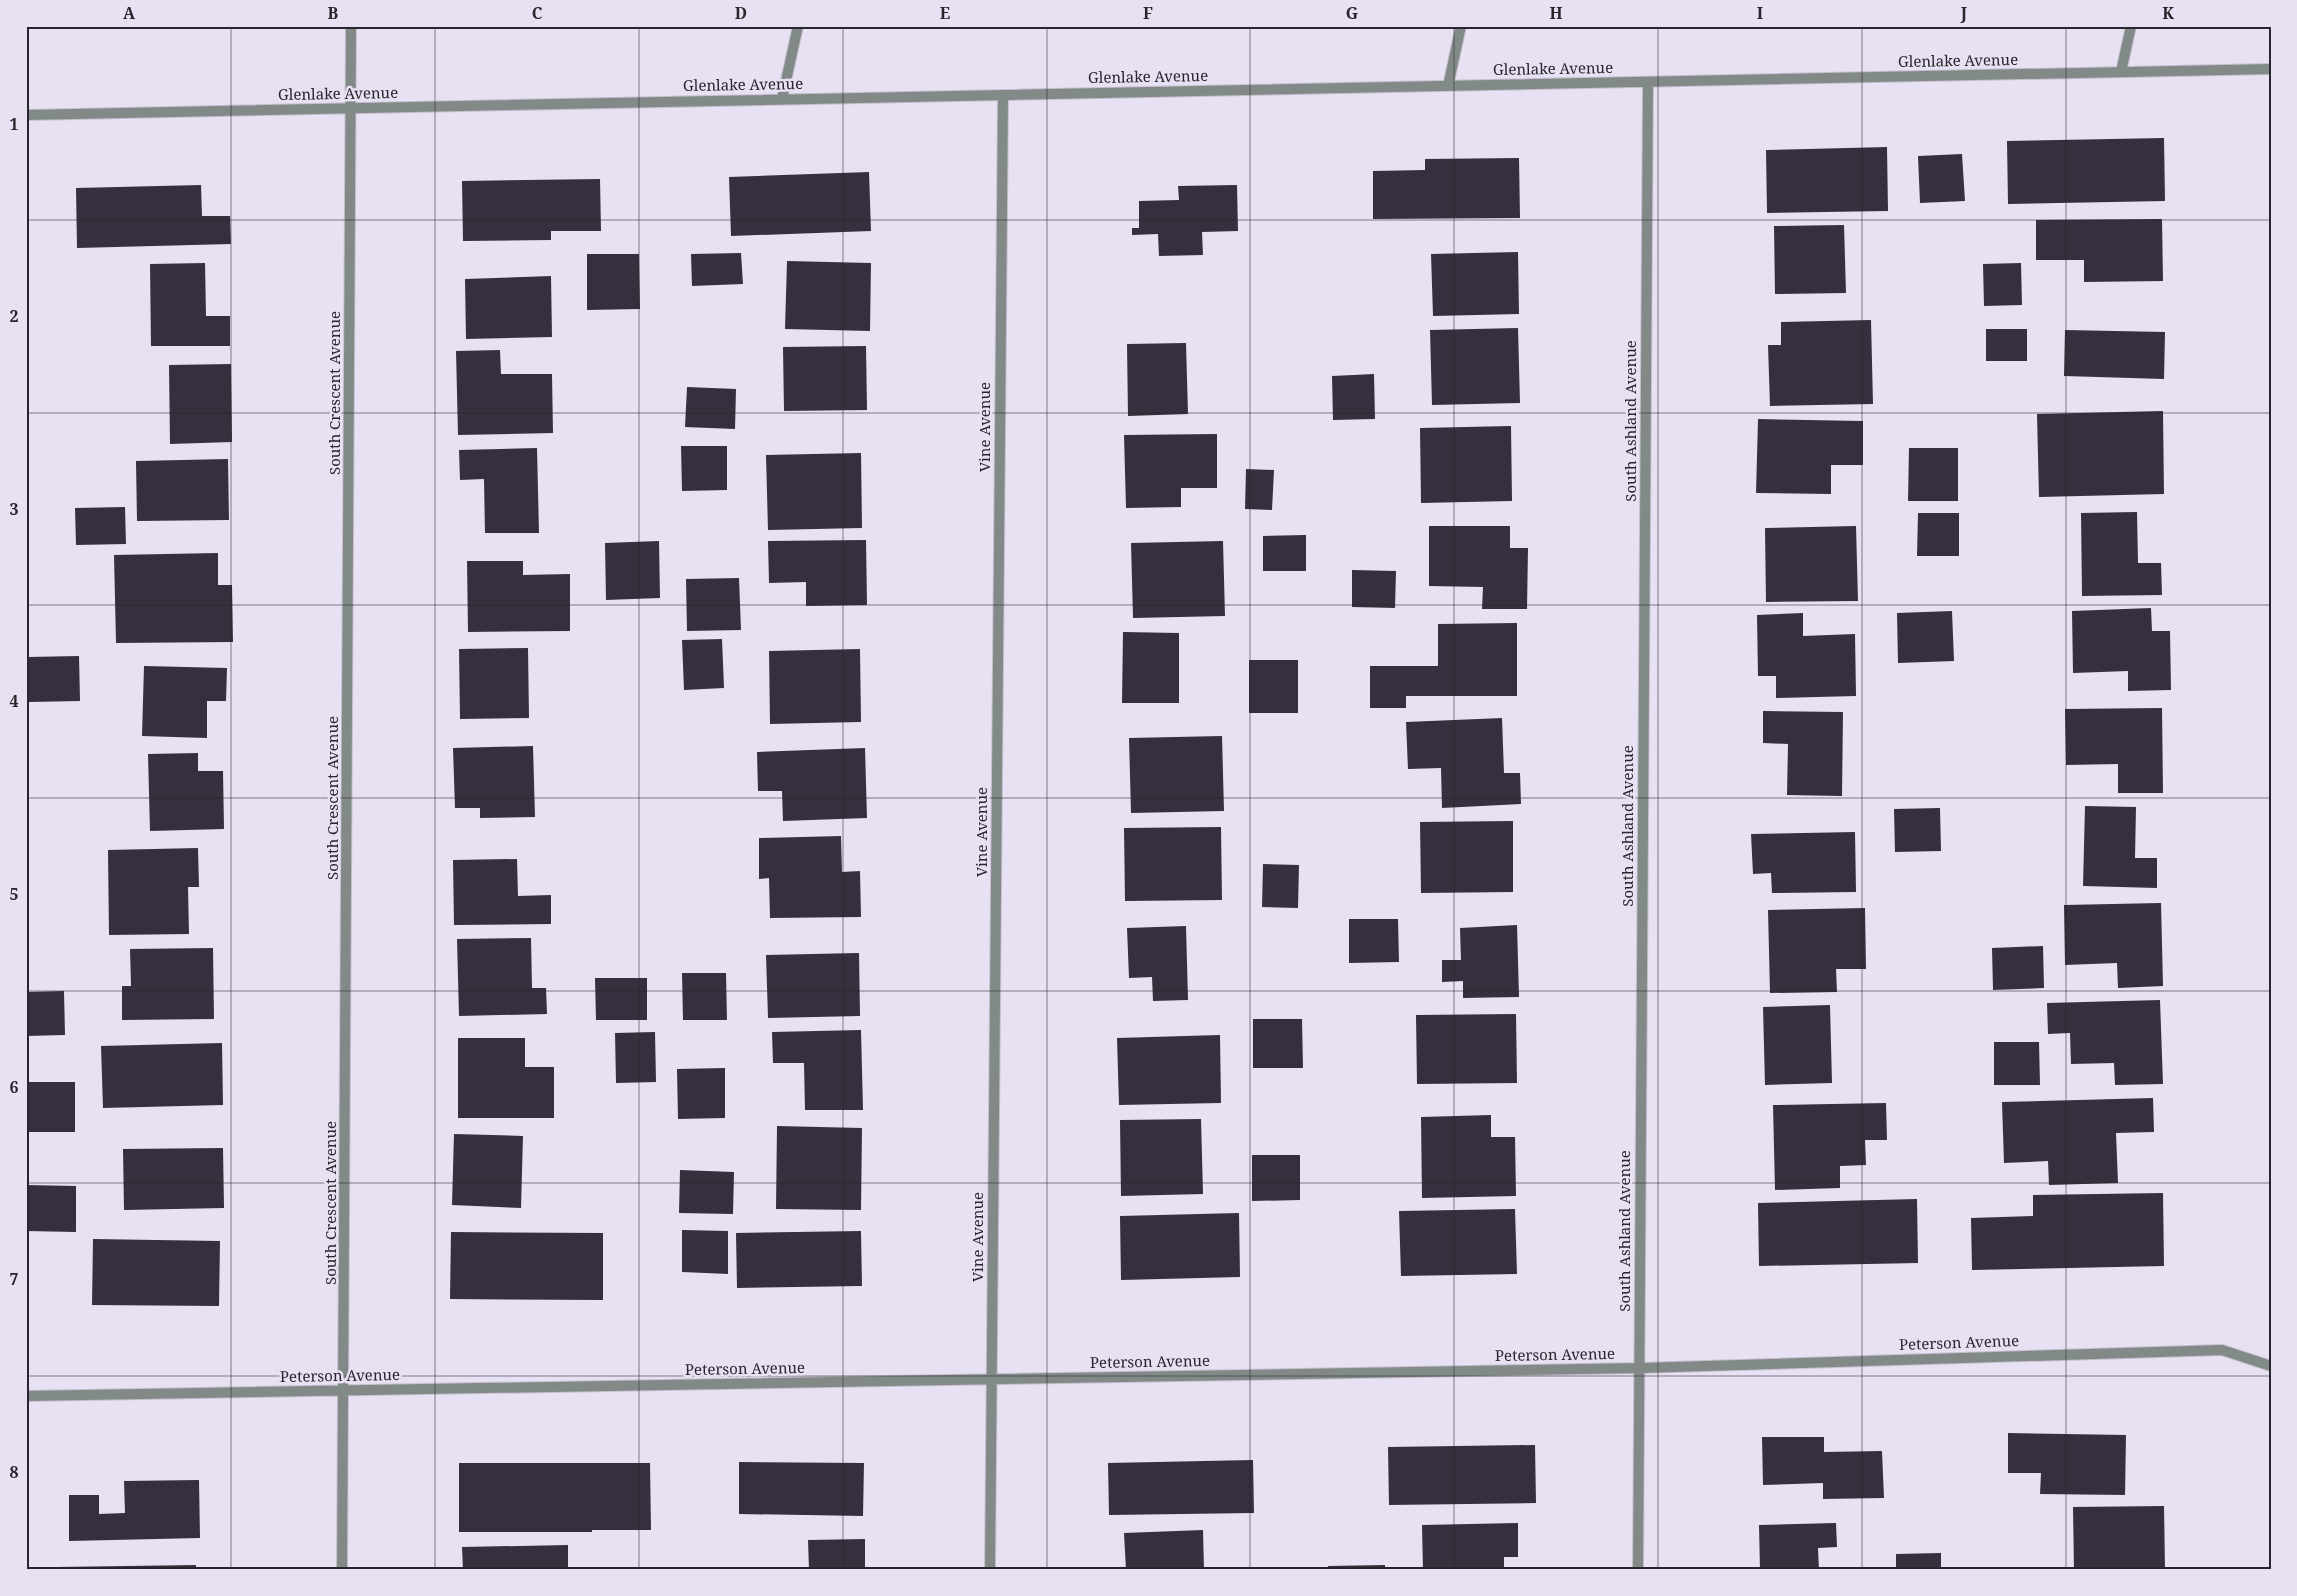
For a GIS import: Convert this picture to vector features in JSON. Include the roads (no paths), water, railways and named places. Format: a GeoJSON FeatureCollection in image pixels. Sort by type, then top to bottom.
{"type":"FeatureCollection","features":[{"type":"Feature","properties":{"kind":"street","name":"South Crescent Avenue"},"geometry":{"type":"LineString","coordinates":[[342,1570],[345,1390],[351,26]]}},
{"type":"Feature","properties":{"kind":"street"},"geometry":{"type":"LineString","coordinates":[[782,99],[798,26]]}},
{"type":"Feature","properties":{"kind":"street"},"geometry":{"type":"LineString","coordinates":[[1448,86],[1461,26]]}},
{"type":"Feature","properties":{"kind":"street"},"geometry":{"type":"LineString","coordinates":[[2121,72],[2131,26]]}},
{"type":"Feature","properties":{"kind":"street","name":"Glenlake Avenue"},"geometry":{"type":"LineString","coordinates":[[26,115],[2271,69]]}},
{"type":"Feature","properties":{"kind":"street","name":"South Ashland Avenue"},"geometry":{"type":"LineString","coordinates":[[1638,1570],[1648,82]]}},
{"type":"Feature","properties":{"kind":"street","name":"Vine Avenue"},"geometry":{"type":"LineString","coordinates":[[990,1570],[1003,95]]}},
{"type":"Feature","properties":{"kind":"street","name":"Peterson Avenue"},"geometry":{"type":"LineString","coordinates":[[26,1396],[1640,1368],[2222,1350],[2271,1366]]}}]}
